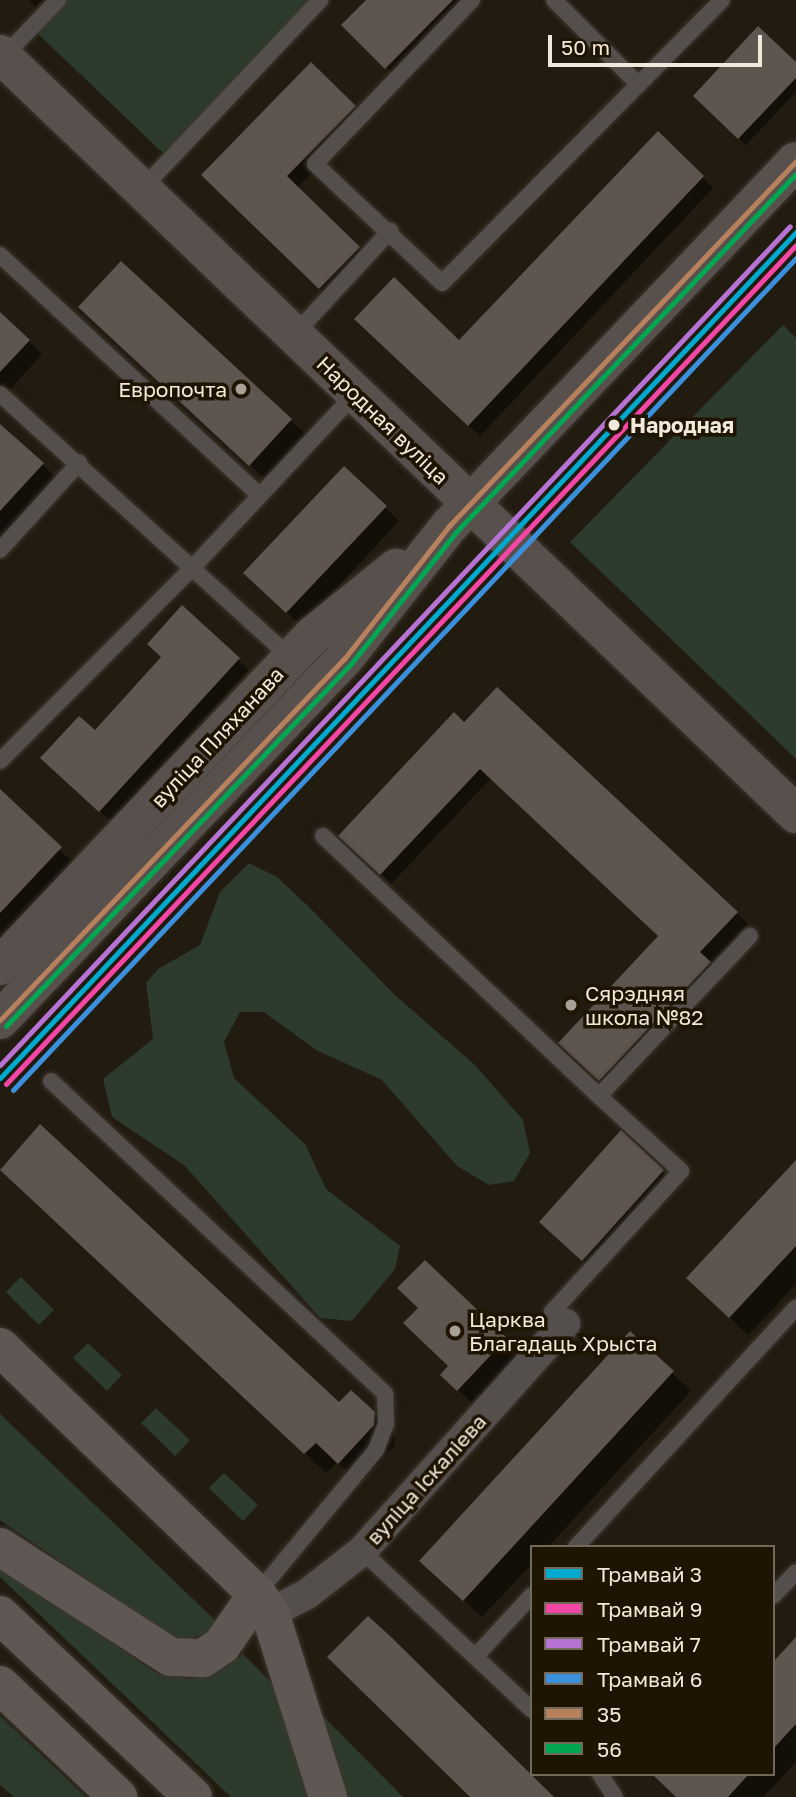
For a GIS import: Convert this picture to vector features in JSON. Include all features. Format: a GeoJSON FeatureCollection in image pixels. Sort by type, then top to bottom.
{"type":"FeatureCollection","features":[{"type":"Feature","properties":{"kind":"main road","name":"Народная вуліца"},"geometry":{"type":"LineString","coordinates":[[2,56],[356,393],[460,515],[796,814]]}},
{"type":"Feature","properties":{"kind":"main road","name":"вуліца Пляханава"},"geometry":{"type":"LineString","coordinates":[[0,1020],[344,659],[460,515],[796,161]]}},
{"type":"Feature","properties":{"kind":"main road","name":"вуліца Пляханава"},"geometry":{"type":"LineString","coordinates":[[0,966],[313,635],[460,515]]}},
{"type":"Feature","properties":{"kind":"main road"},"geometry":{"type":"LineString","coordinates":[[0,1347],[264,1603],[328,1797]]}},
{"type":"Feature","properties":{"kind":"main road"},"geometry":{"type":"LineString","coordinates":[[0,1547],[171,1657],[203,1658],[222,1645],[264,1603]]}},
{"type":"Feature","properties":{"kind":"main road"},"geometry":{"type":"LineString","coordinates":[[0,1615],[193,1797]]}},
{"type":"Feature","properties":{"kind":"main road"},"geometry":{"type":"LineString","coordinates":[[0,1685],[118,1797]]}},
{"type":"Feature","properties":{"kind":"street","name":"вуліца Іскаліева"},"geometry":{"type":"LineString","coordinates":[[264,1603],[307,1594],[362,1551],[565,1324]]}},
{"type":"Feature","properties":{"kind":"lane"},"geometry":{"type":"LineString","coordinates":[[2,56],[58,0]]}},
{"type":"Feature","properties":{"kind":"lane"},"geometry":{"type":"LineString","coordinates":[[142,189],[320,0]]}},
{"type":"Feature","properties":{"kind":"lane"},"geometry":{"type":"LineString","coordinates":[[472,0],[315,164],[390,231],[442,283],[722,0]]}},
{"type":"Feature","properties":{"kind":"lane"},"geometry":{"type":"LineString","coordinates":[[554,0],[639,85]]}},
{"type":"Feature","properties":{"kind":"lane"},"geometry":{"type":"LineString","coordinates":[[294,335],[390,231]]}},
{"type":"Feature","properties":{"kind":"lane"},"geometry":{"type":"LineString","coordinates":[[0,255],[259,495]]}},
{"type":"Feature","properties":{"kind":"lane"},"geometry":{"type":"LineString","coordinates":[[0,761],[194,566],[356,393]]}},
{"type":"Feature","properties":{"kind":"lane"},"geometry":{"type":"LineString","coordinates":[[0,394],[194,566],[291,658]]}},
{"type":"Feature","properties":{"kind":"lane"},"geometry":{"type":"LineString","coordinates":[[0,550],[79,463]]}},
{"type":"Feature","properties":{"kind":"lane"},"geometry":{"type":"LineString","coordinates":[[323,836],[681,1171],[552,1312],[565,1324]]}},
{"type":"Feature","properties":{"kind":"lane"},"geometry":{"type":"LineString","coordinates":[[599,1096],[750,936]]}},
{"type":"Feature","properties":{"kind":"lane"},"geometry":{"type":"LineString","coordinates":[[51,1081],[385,1394],[386,1424],[376,1450],[264,1603]]}},
{"type":"Feature","properties":{"kind":"lane"},"geometry":{"type":"LineString","coordinates":[[578,1545],[796,1308]]}},
{"type":"Feature","properties":{"kind":"lane"},"geometry":{"type":"LineString","coordinates":[[362,1551],[530,1708]]}},
{"type":"Feature","properties":{"kind":"lane"},"geometry":{"type":"LineString","coordinates":[[775,1594],[796,1572]]}},
{"type":"Feature","properties":{"kind":"lane"},"geometry":{"type":"LineString","coordinates":[[475,1657],[530,1597]]}},
{"type":"Feature","properties":{"kind":"lane"},"geometry":{"type":"LineString","coordinates":[[605,1776],[615,1797]]}},
{"type":"Feature","properties":{"kind":"green space"},"geometry":{"type":"Polygon","coordinates":[[[64,0],[311,0],[164,154],[35,31],[64,0]]]}},
{"type":"Feature","properties":{"kind":"green space"},"geometry":{"type":"Polygon","coordinates":[[[783,325],[796,338],[796,759],[570,542],[783,325]]]}},
{"type":"Feature","properties":{"kind":"green space"},"geometry":{"type":"Polygon","coordinates":[[[249,863],[277,877],[309,907],[396,996],[475,1065],[523,1120],[530,1153],[514,1181],[489,1185],[457,1166],[382,1080],[316,1050],[264,1012],[240,1012],[224,1042],[234,1078],[305,1144],[326,1189],[400,1246],[395,1269],[352,1321],[320,1318],[184,1165],[112,1117],[103,1079],[153,1039],[146,983],[158,969],[200,945],[220,892],[249,863]]]}},
{"type":"Feature","properties":{"kind":"green space"},"geometry":{"type":"Polygon","coordinates":[[[21,1277],[54,1310],[39,1325],[6,1292],[21,1277]]]}},
{"type":"Feature","properties":{"kind":"green space"},"geometry":{"type":"Polygon","coordinates":[[[88,1343],[122,1375],[107,1391],[73,1358],[88,1343]]]}},
{"type":"Feature","properties":{"kind":"green space"},"geometry":{"type":"Polygon","coordinates":[[[156,1408],[190,1440],[175,1456],[141,1423],[156,1408]]]}},
{"type":"Feature","properties":{"kind":"green space"},"geometry":{"type":"Polygon","coordinates":[[[0,1414],[217,1622],[211,1632],[184,1640],[167,1635],[0,1520],[0,1414]]]}},
{"type":"Feature","properties":{"kind":"green space"},"geometry":{"type":"Polygon","coordinates":[[[224,1473],[258,1505],[243,1521],[209,1488],[224,1473]]]}},
{"type":"Feature","properties":{"kind":"green space"},"geometry":{"type":"Polygon","coordinates":[[[0,1567],[158,1674],[191,1679],[226,1667],[243,1654],[279,1690],[313,1797],[231,1797],[0,1577],[0,1567]]]}},
{"type":"Feature","properties":{"kind":"green space"},"geometry":{"type":"Polygon","coordinates":[[[317,1710],[403,1797],[343,1797],[317,1710]]]}},
{"type":"Feature","properties":{"kind":"green space"},"geometry":{"type":"Polygon","coordinates":[[[0,1716],[86,1797],[14,1797],[0,1785],[0,1716]]]}},
{"type":"Feature","properties":{"kind":"building"},"geometry":{"type":"Polygon","coordinates":[[[366,0],[453,0],[385,69],[341,25],[366,0]]]}},
{"type":"Feature","properties":{"kind":"building"},"geometry":{"type":"Polygon","coordinates":[[[758,26],[796,62],[796,78],[738,139],[693,96],[758,26]]]}},
{"type":"Feature","properties":{"kind":"building"},"geometry":{"type":"Polygon","coordinates":[[[311,62],[356,106],[287,176],[360,247],[319,289],[201,175],[311,62]]]}},
{"type":"Feature","properties":{"kind":"building"},"geometry":{"type":"Polygon","coordinates":[[[658,131],[704,176],[468,426],[354,319],[394,277],[459,340],[658,131]]]}},
{"type":"Feature","properties":{"kind":"building"},"geometry":{"type":"Polygon","coordinates":[[[121,261],[292,419],[249,466],[78,307],[121,261]]]}},
{"type":"Feature","properties":{"kind":"building"},"geometry":{"type":"Polygon","coordinates":[[[0,312],[30,340],[0,372],[0,312]]]}},
{"type":"Feature","properties":{"kind":"building"},"geometry":{"type":"Polygon","coordinates":[[[0,424],[44,463],[0,511],[0,424]]]}},
{"type":"Feature","properties":{"kind":"building"},"geometry":{"type":"Polygon","coordinates":[[[344,466],[387,506],[286,613],[243,573],[344,466]]]}},
{"type":"Feature","properties":{"kind":"building"},"geometry":{"type":"Polygon","coordinates":[[[182,605],[240,658],[99,812],[40,758],[79,716],[95,730],[161,657],[147,644],[182,605]]]}},
{"type":"Feature","properties":{"kind":"building"},"geometry":{"type":"Polygon","coordinates":[[[497,687],[738,912],[700,952],[711,962],[599,1081],[558,1043],[658,936],[480,769],[380,875],[338,836],[454,712],[464,722],[497,687]]]}},
{"type":"Feature","properties":{"kind":"building"},"geometry":{"type":"Polygon","coordinates":[[[0,789],[62,847],[0,913],[0,789]]]}},
{"type":"Feature","properties":{"kind":"building"},"geometry":{"type":"Polygon","coordinates":[[[40,1124],[339,1402],[351,1390],[375,1412],[374,1425],[338,1464],[316,1443],[304,1454],[0,1170],[40,1124]]]}},
{"type":"Feature","properties":{"kind":"building"},"geometry":{"type":"Polygon","coordinates":[[[621,1130],[664,1170],[582,1261],[539,1222],[621,1130]]]}},
{"type":"Feature","properties":{"kind":"building"},"geometry":{"type":"Polygon","coordinates":[[[796,1160],[796,1246],[729,1318],[686,1278],[796,1160]]]}},
{"type":"Feature","properties":{"kind":"building","name":"Царква Благадаць Хрыста"},"geometry":{"type":"Polygon","coordinates":[[[425,1260],[507,1338],[457,1391],[440,1375],[448,1366],[403,1323],[418,1308],[397,1288],[425,1260]]]}},
{"type":"Feature","properties":{"kind":"building"},"geometry":{"type":"Polygon","coordinates":[[[630,1331],[674,1371],[463,1601],[419,1561],[630,1331]]]}},
{"type":"Feature","properties":{"kind":"building"},"geometry":{"type":"Polygon","coordinates":[[[368,1616],[554,1797],[470,1797],[327,1657],[368,1616]]]}},
{"type":"Feature","properties":{"kind":"building"},"geometry":{"type":"Polygon","coordinates":[[[796,1637],[796,1724],[775,1747],[775,1660],[796,1637]]]}},
{"type":"Feature","properties":{"kind":"building"},"geometry":{"type":"Polygon","coordinates":[[[654,1776],[747,1776],[728,1797],[676,1797],[654,1776]]]}},
{"type":"Feature","properties":{"kind":"tram line","name":"7"},"geometry":{"type":"LineString","coordinates":[[0,1065],[790,226]]}},
{"type":"Feature","properties":{"kind":"tram line","name":"3"},"geometry":{"type":"LineString","coordinates":[[0,1078],[796,232]]}},
{"type":"Feature","properties":{"kind":"tram line","name":"9"},"geometry":{"type":"LineString","coordinates":[[6,1084],[796,245]]}},
{"type":"Feature","properties":{"kind":"tram line","name":"6"},"geometry":{"type":"LineString","coordinates":[[13,1090],[796,258]]}},
{"type":"Feature","properties":{"kind":"transit line","name":"35"},"geometry":{"type":"LineString","coordinates":[[0,1020],[344,659],[450,525],[796,161]]}},
{"type":"Feature","properties":{"kind":"transit line","name":"56"},"geometry":{"type":"LineString","coordinates":[[6,1026],[350,665],[457,531],[796,174]]}},
{"type":"Feature","properties":{"kind":"place","name":"Европочта"},"geometry":{"type":"Point","coordinates":[241,389]}},
{"type":"Feature","properties":{"kind":"place","name":"Народная"},"geometry":{"type":"Point","coordinates":[614,425]}},
{"type":"Feature","properties":{"kind":"place","name":"Сярэдняя школа №82"},"geometry":{"type":"Point","coordinates":[571,1005]}},
{"type":"Feature","properties":{"kind":"place","name":"Царква Благадаць Хрыста"},"geometry":{"type":"Point","coordinates":[455,1331]}}]}
